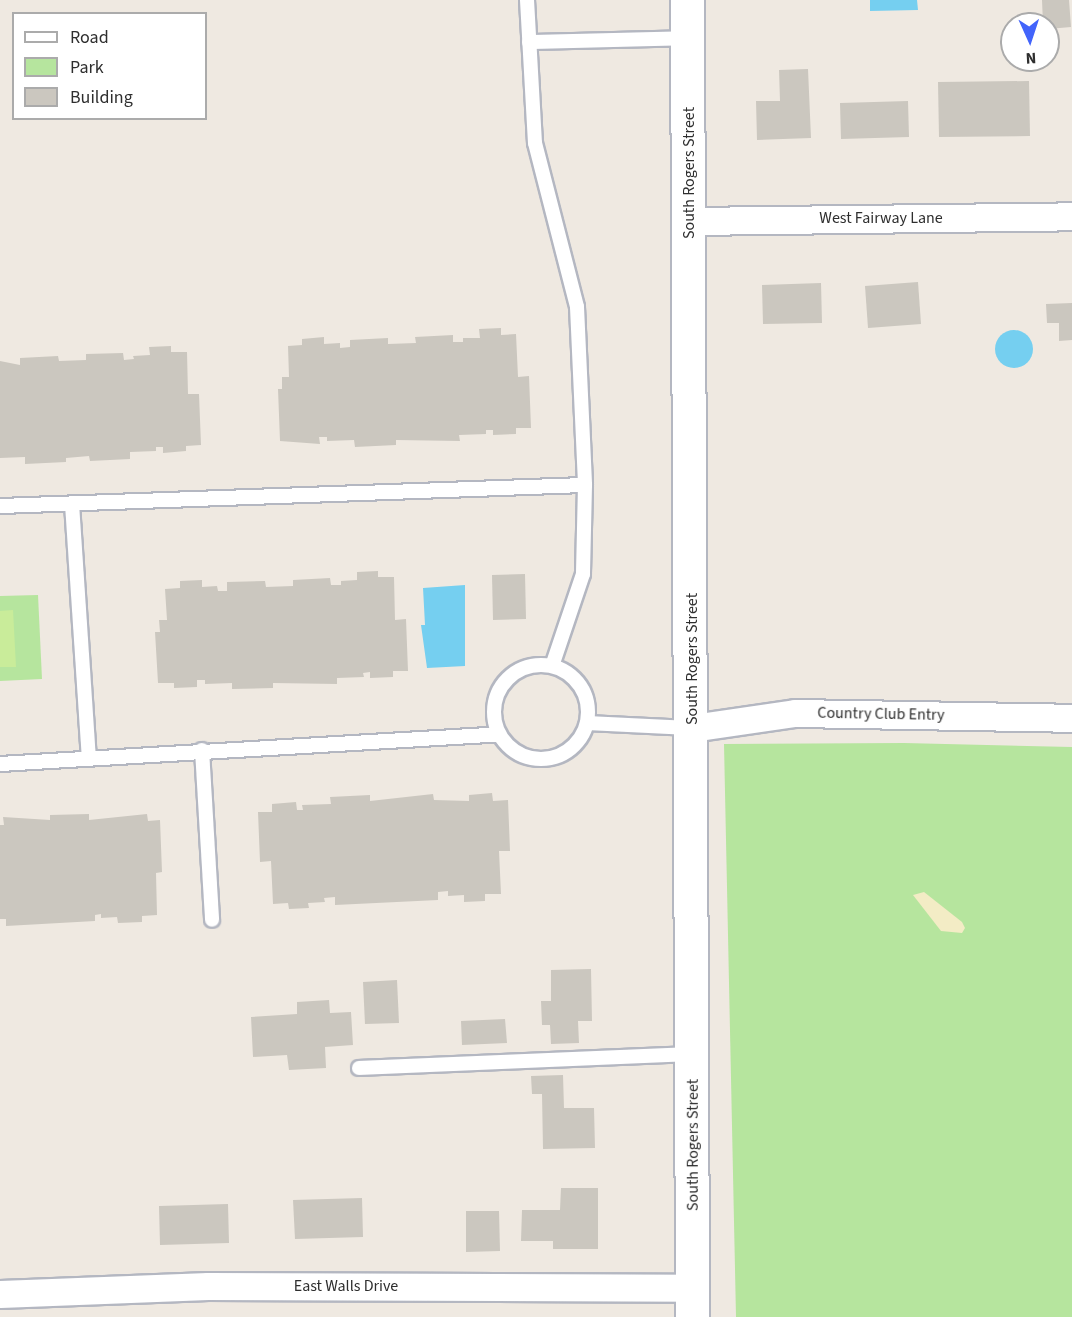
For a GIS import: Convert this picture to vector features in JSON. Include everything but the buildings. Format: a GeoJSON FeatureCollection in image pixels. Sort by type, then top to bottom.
{"type":"FeatureCollection","features":[{"type":"Feature","properties":{"kind":"street","name":"South Rogers Street"},"geometry":{"type":"LineString","coordinates":[[687,0],[692,728],[692,1303]]}},
{"type":"Feature","properties":{"kind":"street","name":"West Fairway Lane"},"geometry":{"type":"LineString","coordinates":[[689,222],[1072,216]]}},
{"type":"Feature","properties":{"kind":"street","name":"Country Club Entry"},"geometry":{"type":"LineString","coordinates":[[692,728],[795,713],[1072,718]]}},
{"type":"Feature","properties":{"kind":"street","name":"East Walls Drive"},"geometry":{"type":"LineString","coordinates":[[0,1294],[219,1286],[692,1303]]}},
{"type":"Feature","properties":{"kind":"lane"},"geometry":{"type":"LineString","coordinates":[[527,0],[534,143],[578,307],[585,484],[583,574],[552,666]]}},
{"type":"Feature","properties":{"kind":"lane"},"geometry":{"type":"LineString","coordinates":[[529,42],[688,38]]}},
{"type":"Feature","properties":{"kind":"lane"},"geometry":{"type":"LineString","coordinates":[[0,506],[585,484]]}},
{"type":"Feature","properties":{"kind":"lane"},"geometry":{"type":"LineString","coordinates":[[72,504],[89,758]]}},
{"type":"Feature","properties":{"kind":"lane"},"geometry":{"type":"LineString","coordinates":[[552,666],[566,672],[581,687],[588,708],[587,723],[575,744],[555,757],[523,756],[499,734],[494,718],[501,686],[523,668],[552,666]]}},
{"type":"Feature","properties":{"kind":"lane"},"geometry":{"type":"LineString","coordinates":[[587,723],[692,728]]}},
{"type":"Feature","properties":{"kind":"lane"},"geometry":{"type":"LineString","coordinates":[[0,764],[202,750],[499,734]]}},
{"type":"Feature","properties":{"kind":"lane"},"geometry":{"type":"LineString","coordinates":[[202,750],[212,920]]}},
{"type":"Feature","properties":{"kind":"lane"},"geometry":{"type":"LineString","coordinates":[[359,1068],[693,1054]]}},
{"type":"Feature","properties":{"kind":"green space"},"geometry":{"type":"Polygon","coordinates":[[[38,595],[42,679],[0,681],[0,596],[38,595]]]}},
{"type":"Feature","properties":{"kind":"green space"},"geometry":{"type":"Polygon","coordinates":[[[13,610],[16,667],[0,667],[0,611],[13,610]]]}},
{"type":"Feature","properties":{"kind":"green space"},"geometry":{"type":"Polygon","coordinates":[[[904,743],[1072,747],[1072,1317],[736,1317],[724,744],[904,743]]]}},
{"type":"Feature","properties":{"kind":"sand"},"geometry":{"type":"Polygon","coordinates":[[[924,892],[962,922],[965,928],[962,933],[941,931],[913,895],[924,892]]]}},
{"type":"Feature","properties":{"kind":"water"},"geometry":{"type":"Polygon","coordinates":[[[870,0],[917,0],[918,10],[870,11],[870,0]]]}},
{"type":"Feature","properties":{"kind":"water"},"geometry":{"type":"Polygon","coordinates":[[[1014,330],[1027,336],[1033,349],[1027,362],[1014,368],[1001,362],[995,349],[1001,336],[1014,330]]]}},
{"type":"Feature","properties":{"kind":"water"},"geometry":{"type":"Polygon","coordinates":[[[465,585],[465,666],[427,668],[421,625],[425,625],[423,588],[465,585]]]}}]}
